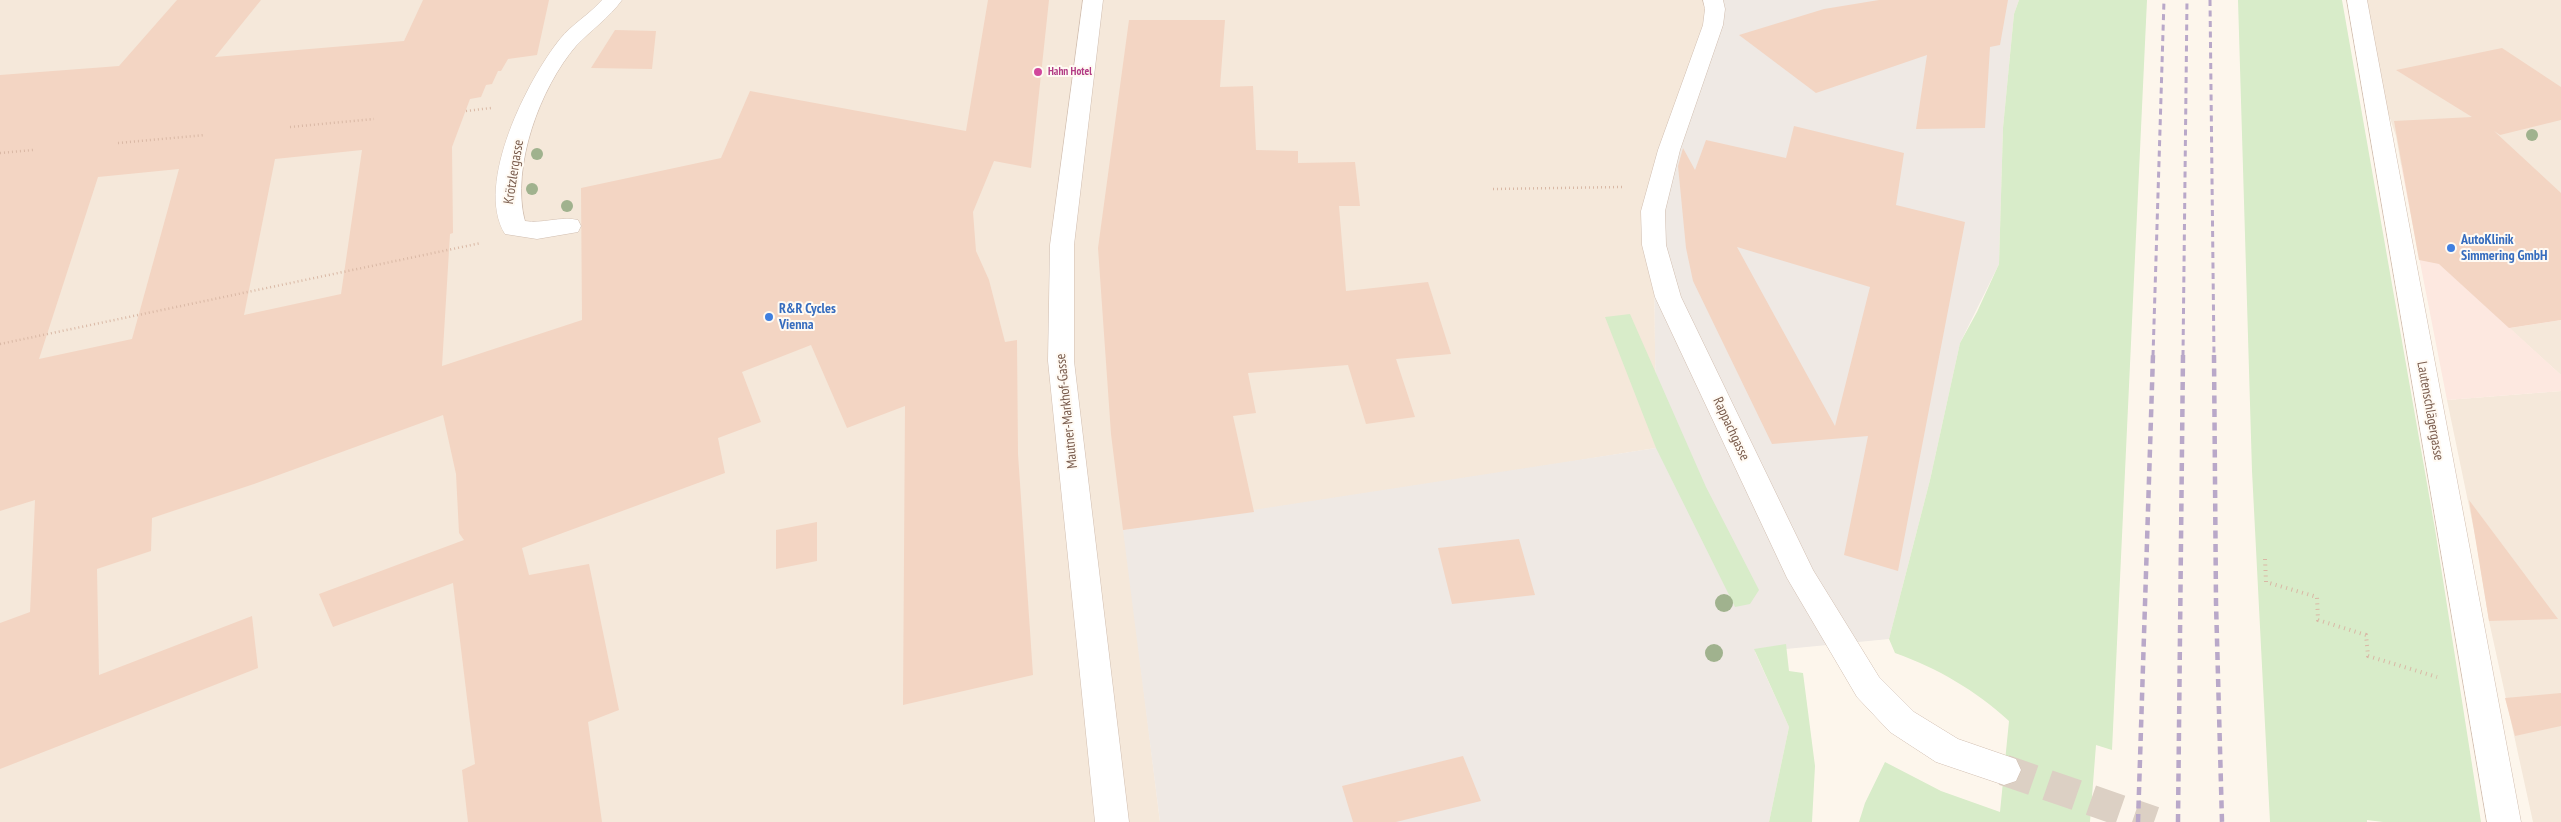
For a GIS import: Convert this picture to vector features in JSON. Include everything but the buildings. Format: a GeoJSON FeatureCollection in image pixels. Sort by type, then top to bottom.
{"type":"FeatureCollection","features":[{"type":"Feature","properties":{"kind":"street","name":"Krötzlergasse"},"geometry":{"type":"LineString","coordinates":[[569,226],[537,231],[514,228],[508,211],[514,149],[529,105],[569,43],[612,0]]}},
{"type":"Feature","properties":{"kind":"street","name":"Mautner-Markhof-Gasse"},"geometry":{"type":"LineString","coordinates":[[1093,0],[1062,245],[1061,362],[1112,822]]}},
{"type":"Feature","properties":{"kind":"street","name":"Rappachgasse"},"geometry":{"type":"LineString","coordinates":[[1713,0],[1715,9],[1713,26],[1658,187],[1653,211],[1654,245],[1668,297],[1807,585],[1868,687],[1902,722],[1948,751],[2004,770]]}},
{"type":"Feature","properties":{"kind":"street","name":"Lautenschlägergasse"},"geometry":{"type":"LineString","coordinates":[[2357,0],[2504,822]]}},
{"type":"Feature","properties":{"kind":"path"},"geometry":{"type":"LineString","coordinates":[[290,127],[374,119]]}},
{"type":"Feature","properties":{"kind":"path"},"geometry":{"type":"LineString","coordinates":[[118,143],[205,135]]}},
{"type":"Feature","properties":{"kind":"path"},"geometry":{"type":"LineString","coordinates":[[0,153],[32,150]]}},
{"type":"Feature","properties":{"kind":"path"},"geometry":{"type":"LineString","coordinates":[[1493,188],[1658,187]]}},
{"type":"Feature","properties":{"kind":"path"},"geometry":{"type":"LineString","coordinates":[[0,344],[537,231]]}},
{"type":"Feature","properties":{"kind":"path"},"geometry":{"type":"LineString","coordinates":[[2266,559],[2266,582],[2317,597],[2318,620],[2366,635],[2368,656],[2442,679],[2440,659],[2477,670]]}},
{"type":"Feature","properties":{"kind":"shaded area"},"geometry":{"type":"Polygon","coordinates":[[[0,0],[1713,0],[1654,245],[1656,448],[1254,512],[1124,530],[1160,822],[0,822],[0,0]]]}},
{"type":"Feature","properties":{"kind":"shaded area"},"geometry":{"type":"Polygon","coordinates":[[[1713,0],[2019,0],[2014,14],[2003,128],[1999,264],[1960,343],[1930,480],[1889,639],[1755,652],[1789,727],[1769,822],[1160,822],[1123,530],[1656,448],[1654,245],[1713,0]]]}},
{"type":"Feature","properties":{"kind":"shaded area"},"geometry":{"type":"Polygon","coordinates":[[[2350,0],[2561,0],[2561,285],[2439,165],[2401,165],[2396,136],[2350,0]]]}},
{"type":"Feature","properties":{"kind":"shaded area"},"geometry":{"type":"Polygon","coordinates":[[[2401,165],[2439,165],[2561,285],[2561,320],[2510,328],[2561,375],[2561,391],[2447,400],[2401,165]]]}},
{"type":"Feature","properties":{"kind":"shaded area"},"geometry":{"type":"Polygon","coordinates":[[[2561,320],[2561,375],[2509,328],[2561,320]]]}},
{"type":"Feature","properties":{"kind":"shaded area"},"geometry":{"type":"Polygon","coordinates":[[[2561,391],[2561,822],[2533,822],[2489,621],[2476,540],[2447,400],[2561,391]]]}},
{"type":"Feature","properties":{"kind":"green space"},"geometry":{"type":"Polygon","coordinates":[[[2019,0],[2147,0],[2112,750],[2096,745],[2090,822],[1859,822],[1865,803],[1885,762],[1941,791],[2000,812],[2009,721],[1956,681],[1927,666],[1895,653],[1889,639],[1930,480],[1960,343],[1977,312],[1999,264],[2003,128],[2014,14],[2019,0]]]}},
{"type":"Feature","properties":{"kind":"green space"},"geometry":{"type":"Polygon","coordinates":[[[2238,0],[2342,0],[2435,529],[2481,822],[2383,822],[2367,820],[2367,822],[2270,822],[2252,471],[2238,0]]]}},
{"type":"Feature","properties":{"kind":"green space"},"geometry":{"type":"Polygon","coordinates":[[[1630,314],[1706,487],[1759,590],[1750,604],[1735,607],[1656,448],[1605,317],[1630,314]]]}},
{"type":"Feature","properties":{"kind":"green space"},"geometry":{"type":"Polygon","coordinates":[[[1786,644],[1789,671],[1803,673],[1815,766],[1812,822],[1769,822],[1789,727],[1754,649],[1786,644]]]}},
{"type":"Feature","properties":{"kind":"tunnel"},"geometry":{"type":"LineString","coordinates":[[2004,770],[2154,822]]}},
{"type":"Feature","properties":{"kind":"railway"},"geometry":{"type":"LineString","coordinates":[[2153,356],[2164,0]]}},
{"type":"Feature","properties":{"kind":"railway"},"geometry":{"type":"LineString","coordinates":[[2183,356],[2187,0]]}},
{"type":"Feature","properties":{"kind":"railway"},"geometry":{"type":"LineString","coordinates":[[2210,0],[2214,356]]}},
{"type":"Feature","properties":{"kind":"railway"},"geometry":{"type":"LineString","coordinates":[[2138,822],[2153,355]]}},
{"type":"Feature","properties":{"kind":"railway"},"geometry":{"type":"LineString","coordinates":[[2178,822],[2183,355]]}},
{"type":"Feature","properties":{"kind":"railway"},"geometry":{"type":"LineString","coordinates":[[2214,355],[2216,603],[2222,822]]}},
{"type":"Feature","properties":{"kind":"place","name":"Hahn Hotel"},"geometry":{"type":"Point","coordinates":[1038,72]}},
{"type":"Feature","properties":{"kind":"place","name":"AutoKlinik Simmering GmbH"},"geometry":{"type":"Point","coordinates":[2451,248]}},
{"type":"Feature","properties":{"kind":"place","name":"R&R Cycles Vienna"},"geometry":{"type":"Point","coordinates":[769,317]}}]}
